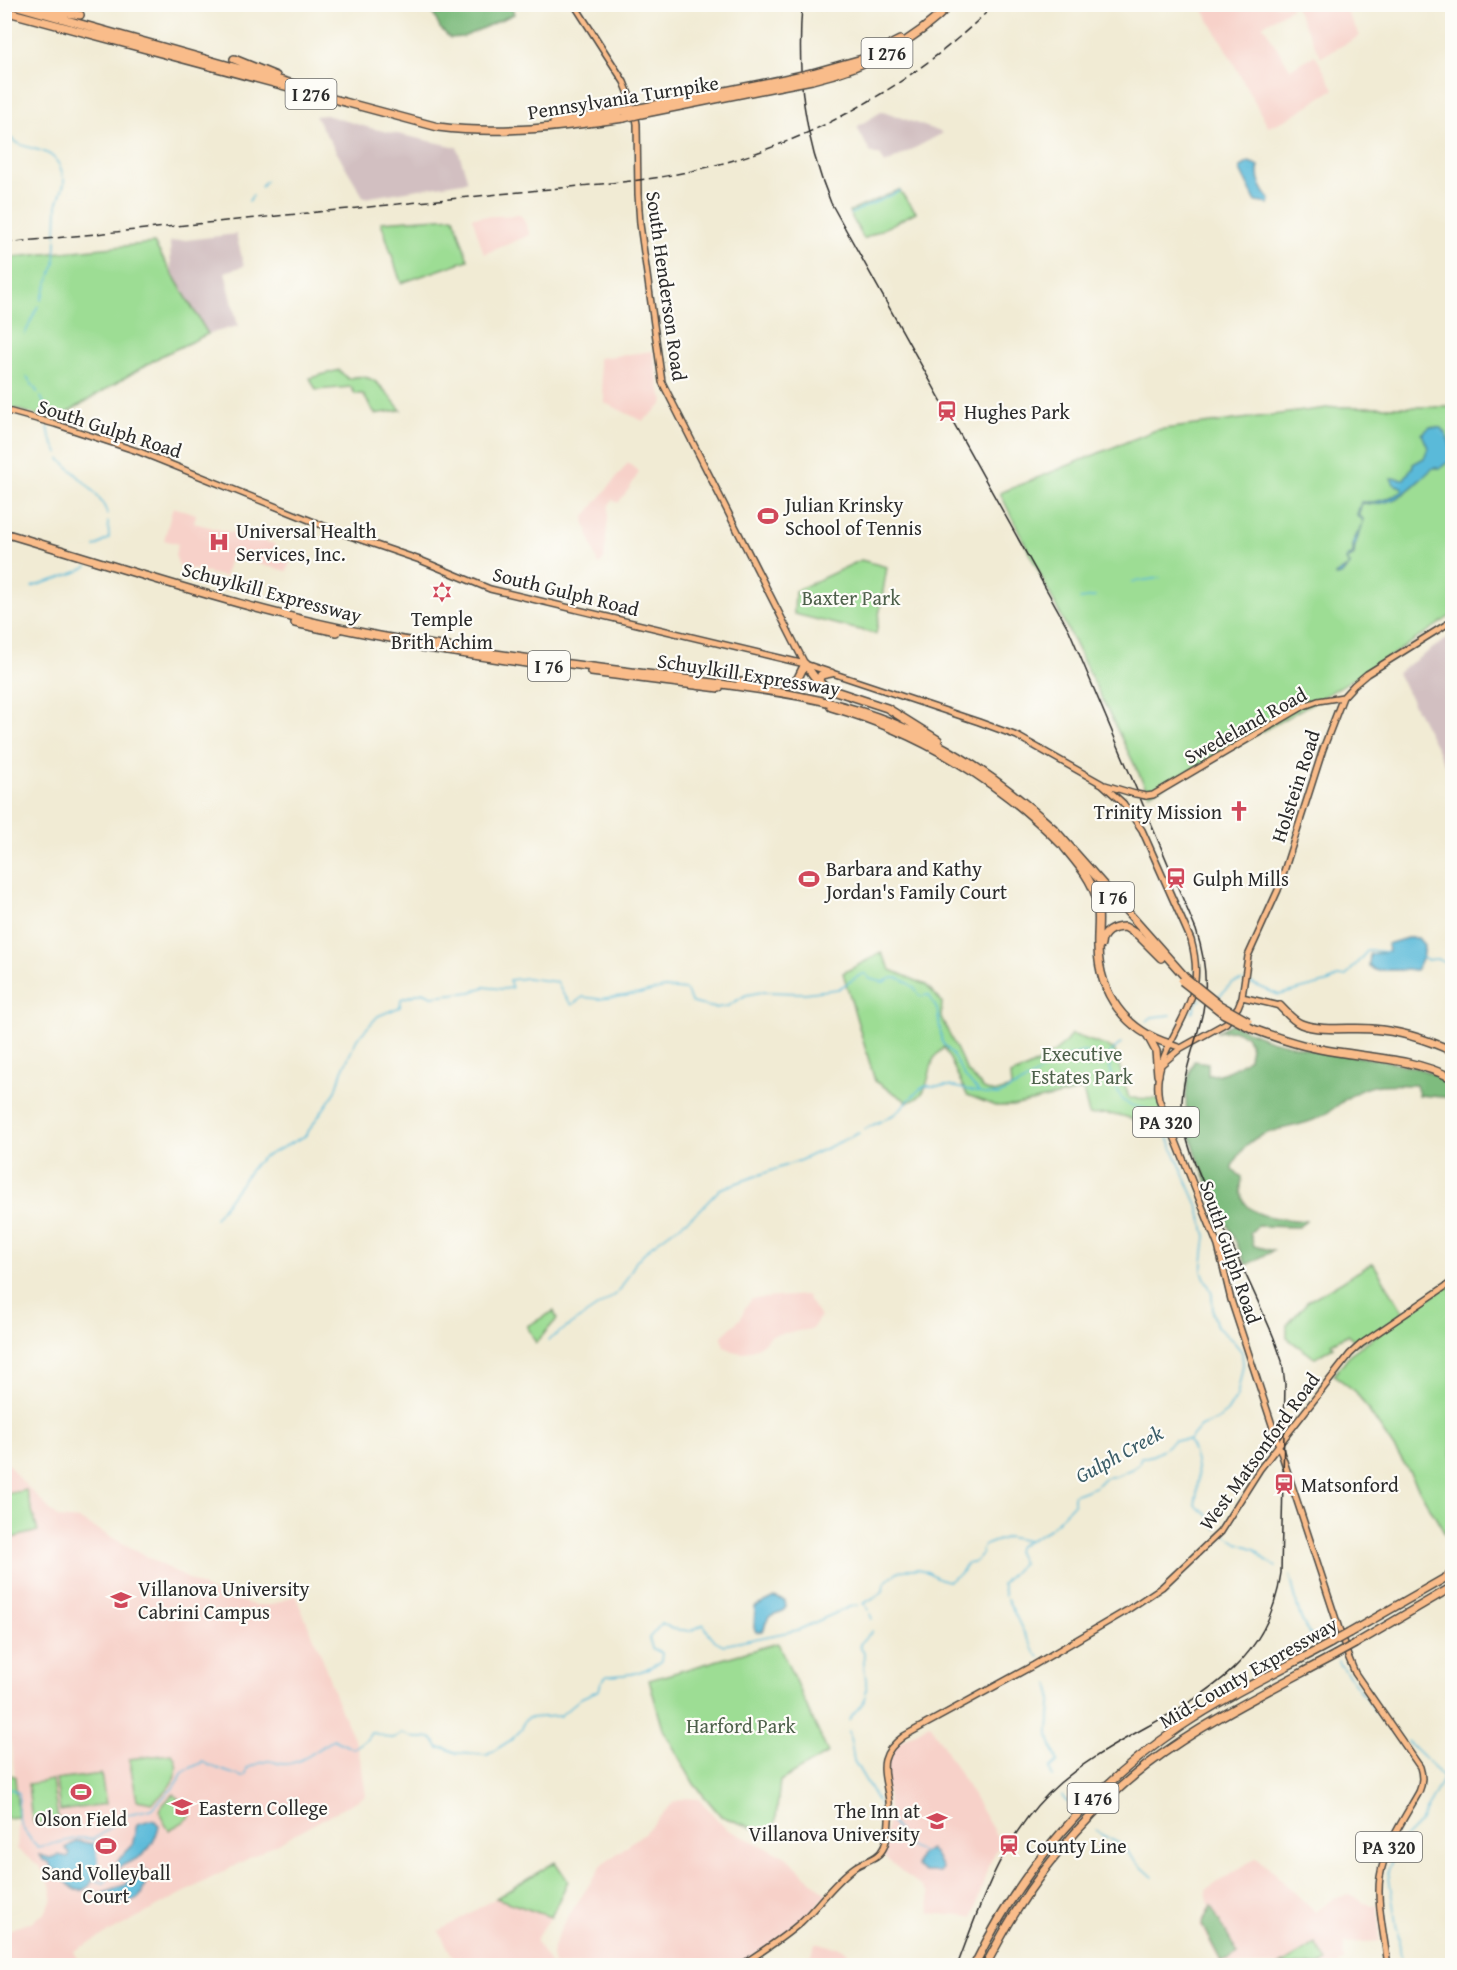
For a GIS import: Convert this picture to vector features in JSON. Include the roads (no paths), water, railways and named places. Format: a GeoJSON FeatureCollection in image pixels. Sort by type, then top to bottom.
{"type":"FeatureCollection","features":[{"type":"Feature","properties":{"kind":"highway"},"geometry":{"type":"LineString","coordinates":[[12,4],[80,15]]}},
{"type":"Feature","properties":{"kind":"highway","name":"Pennsylvania Turnpike"},"geometry":{"type":"LineString","coordinates":[[12,4],[429,120],[466,125],[537,126],[623,115]]}},
{"type":"Feature","properties":{"kind":"highway","name":"Pennsylvania Turnpike"},"geometry":{"type":"LineString","coordinates":[[812,76],[862,59],[897,42],[926,22],[944,4]]}},
{"type":"Feature","properties":{"kind":"highway","name":"Pennsylvania Turnpike"},"geometry":{"type":"LineString","coordinates":[[4,11],[438,127],[517,131],[544,129],[623,115],[812,76],[843,72],[879,57],[919,33],[951,4]]}},
{"type":"Feature","properties":{"kind":"highway"},"geometry":{"type":"LineString","coordinates":[[234,59],[309,88]]}},
{"type":"Feature","properties":{"kind":"highway","name":"Schuylkill Expressway"},"geometry":{"type":"LineString","coordinates":[[4,535],[274,613],[332,627],[579,666],[789,693],[849,707],[896,724],[952,752],[1008,790],[1054,829],[1184,980]]}},
{"type":"Feature","properties":{"kind":"highway","name":"Schuylkill Expressway"},"geometry":{"type":"LineString","coordinates":[[4,535],[283,620],[326,630],[483,658],[756,693],[833,708],[911,736],[949,756],[1002,792],[1047,829],[1163,961],[1184,980],[1254,1027],[1315,1043],[1405,1058],[1452,1076]]}},
{"type":"Feature","properties":{"kind":"highway"},"geometry":{"type":"LineString","coordinates":[[660,675],[788,684],[798,678],[805,664],[818,682],[831,690],[887,708],[931,735],[952,752]]}},
{"type":"Feature","properties":{"kind":"highway"},"geometry":{"type":"LineString","coordinates":[[818,682],[822,674],[831,673]]}},
{"type":"Feature","properties":{"kind":"highway"},"geometry":{"type":"LineString","coordinates":[[1064,847],[1080,867],[1096,894],[1101,972],[1115,1006],[1129,1023],[1147,1035],[1170,1044]]}},
{"type":"Feature","properties":{"kind":"highway"},"geometry":{"type":"LineString","coordinates":[[1163,961],[1138,935],[1125,927],[1112,929],[1102,939],[1103,972],[1119,1005],[1137,1024],[1170,1044]]}},
{"type":"Feature","properties":{"kind":"highway"},"geometry":{"type":"LineString","coordinates":[[1280,1006],[1301,1024],[1312,1027],[1399,1032],[1426,1039],[1452,1051]]}},
{"type":"Feature","properties":{"kind":"highway"},"geometry":{"type":"LineString","coordinates":[[1292,1008],[1292,1018]]}},
{"type":"Feature","properties":{"kind":"highway"},"geometry":{"type":"LineString","coordinates":[[1147,1035],[1156,1051],[1158,1075]]}},
{"type":"Feature","properties":{"kind":"highway","name":"Mid-County Expressway"},"geometry":{"type":"LineString","coordinates":[[975,1965],[1001,1915],[1035,1864],[1071,1821],[1115,1778],[1158,1743],[1204,1712],[1452,1574]]}},
{"type":"Feature","properties":{"kind":"highway","name":"Mid-County Expressway"},"geometry":{"type":"LineString","coordinates":[[986,1965],[1016,1910],[1045,1870],[1073,1836],[1146,1766],[1187,1738],[1452,1587]]}},
{"type":"Feature","properties":{"kind":"main road","name":"South Henderson Road"},"geometry":{"type":"LineString","coordinates":[[574,4],[626,86],[635,112],[640,224],[662,382],[805,664]]}},
{"type":"Feature","properties":{"kind":"main road","name":"South Gulph Road"},"geometry":{"type":"LineString","coordinates":[[4,410],[115,443],[490,589],[805,664],[980,722],[1017,736],[1102,784],[1117,797],[1142,830],[1191,940],[1196,972],[1195,982],[1189,1004],[1160,1066],[1158,1099],[1218,1246],[1232,1300],[1279,1445]]}},
{"type":"Feature","properties":{"kind":"main road"},"geometry":{"type":"LineString","coordinates":[[113,451],[115,443]]}},
{"type":"Feature","properties":{"kind":"main road"},"geometry":{"type":"LineString","coordinates":[[1343,697],[1367,674],[1452,621]]}},
{"type":"Feature","properties":{"kind":"main road","name":"Swedeland Road"},"geometry":{"type":"LineString","coordinates":[[1117,797],[1136,794],[1153,795],[1307,705],[1321,700],[1343,697]]}},
{"type":"Feature","properties":{"kind":"main road","name":"Holstein Road"},"geometry":{"type":"LineString","coordinates":[[1242,998],[1249,952],[1278,890],[1322,752],[1343,697]]}},
{"type":"Feature","properties":{"kind":"main road"},"geometry":{"type":"LineString","coordinates":[[1102,784],[1136,794]]}},
{"type":"Feature","properties":{"kind":"main road"},"geometry":{"type":"LineString","coordinates":[[1117,797],[1126,791]]}},
{"type":"Feature","properties":{"kind":"main road"},"geometry":{"type":"LineString","coordinates":[[1128,810],[1128,801],[1136,794]]}},
{"type":"Feature","properties":{"kind":"main road"},"geometry":{"type":"LineString","coordinates":[[1160,1066],[1181,1048],[1226,1023],[1242,998],[1280,1006]]}},
{"type":"Feature","properties":{"kind":"main road"},"geometry":{"type":"LineString","coordinates":[[1178,1027],[1178,1040],[1187,1045]]}},
{"type":"Feature","properties":{"kind":"main road"},"geometry":{"type":"LineString","coordinates":[[1170,1044],[1181,1048]]}},
{"type":"Feature","properties":{"kind":"main road","name":"West Matsonford Road"},"geometry":{"type":"LineString","coordinates":[[740,1965],[800,1923],[857,1866],[875,1858],[884,1846],[888,1800],[883,1770],[885,1759],[898,1741],[1034,1665],[1153,1594],[1213,1540],[1232,1516],[1247,1487],[1356,1348],[1452,1282]]}},
{"type":"Feature","properties":{"kind":"main road"},"geometry":{"type":"LineString","coordinates":[[1272,1454],[1274,1429]]}},
{"type":"Feature","properties":{"kind":"main road","name":"PA 320"},"geometry":{"type":"LineString","coordinates":[[1279,1445],[1338,1631],[1355,1673],[1422,1773],[1422,1785],[1392,1837],[1380,1874],[1388,1965]]}},
{"type":"Feature","properties":{"kind":"water"},"geometry":{"type":"Polygon","coordinates":[[[1249,162],[1259,166],[1259,180],[1270,200],[1269,204],[1256,202],[1240,170],[1249,162]]]}},
{"type":"Feature","properties":{"kind":"water"},"geometry":{"type":"Polygon","coordinates":[[[1430,427],[1441,428],[1450,442],[1452,459],[1440,468],[1433,468],[1394,500],[1374,504],[1362,503],[1358,515],[1362,518],[1357,515],[1361,502],[1382,500],[1402,491],[1403,488],[1394,484],[1391,478],[1404,479],[1413,464],[1424,458],[1428,448],[1422,434],[1430,427]]]}},
{"type":"Feature","properties":{"kind":"water"},"geometry":{"type":"Polygon","coordinates":[[[1362,524],[1354,555],[1346,560],[1348,556],[1353,555],[1353,542],[1362,524]]]}},
{"type":"Feature","properties":{"kind":"water"},"geometry":{"type":"Polygon","coordinates":[[[1346,560],[1350,565],[1341,575],[1336,576],[1349,566],[1346,560]]]}},
{"type":"Feature","properties":{"kind":"water"},"geometry":{"type":"Polygon","coordinates":[[[1407,938],[1418,938],[1424,945],[1422,960],[1416,970],[1375,970],[1369,966],[1370,954],[1388,952],[1387,944],[1407,938]]]}},
{"type":"Feature","properties":{"kind":"water"},"geometry":{"type":"Polygon","coordinates":[[[775,1597],[785,1601],[786,1607],[783,1611],[769,1616],[763,1631],[756,1632],[754,1628],[755,1607],[775,1597]]]}},
{"type":"Feature","properties":{"kind":"water"},"geometry":{"type":"Polygon","coordinates":[[[150,1820],[155,1821],[159,1826],[151,1846],[144,1854],[117,1870],[115,1869],[119,1859],[132,1846],[137,1824],[150,1820]]]}},
{"type":"Feature","properties":{"kind":"water"},"geometry":{"type":"Polygon","coordinates":[[[77,1841],[93,1844],[97,1858],[92,1882],[84,1890],[68,1885],[56,1869],[52,1869],[49,1862],[43,1860],[40,1855],[50,1858],[58,1855],[68,1857],[70,1853],[65,1848],[77,1841]]]}},
{"type":"Feature","properties":{"kind":"water"},"geometry":{"type":"Polygon","coordinates":[[[930,1849],[942,1868],[940,1872],[925,1872],[917,1866],[920,1855],[930,1849]]]}},
{"type":"Feature","properties":{"kind":"water"},"geometry":{"type":"Polygon","coordinates":[[[144,1869],[148,1873],[143,1892],[137,1899],[125,1902],[116,1901],[97,1894],[125,1885],[130,1876],[144,1869]]]}},
{"type":"Feature","properties":{"kind":"waterway"},"geometry":{"type":"LineString","coordinates":[[5,132],[21,145],[53,157],[63,176]]}},
{"type":"Feature","properties":{"kind":"waterway"},"geometry":{"type":"LineString","coordinates":[[56,236],[57,205],[64,179]]}},
{"type":"Feature","properties":{"kind":"waterway"},"geometry":{"type":"LineString","coordinates":[[261,187],[266,181]]}},
{"type":"Feature","properties":{"kind":"waterway"},"geometry":{"type":"LineString","coordinates":[[850,214],[900,191]]}},
{"type":"Feature","properties":{"kind":"waterway"},"geometry":{"type":"LineString","coordinates":[[249,201],[253,195]]}},
{"type":"Feature","properties":{"kind":"waterway"},"geometry":{"type":"LineString","coordinates":[[41,300],[55,264],[56,240]]}},
{"type":"Feature","properties":{"kind":"waterway"},"geometry":{"type":"LineString","coordinates":[[25,334],[38,306]]}},
{"type":"Feature","properties":{"kind":"waterway"},"geometry":{"type":"LineString","coordinates":[[27,377],[38,393]]}},
{"type":"Feature","properties":{"kind":"waterway"},"geometry":{"type":"LineString","coordinates":[[41,397],[45,406]]}},
{"type":"Feature","properties":{"kind":"waterway"},"geometry":{"type":"LineString","coordinates":[[48,426],[50,437],[58,453]]}},
{"type":"Feature","properties":{"kind":"waterway"},"geometry":{"type":"LineString","coordinates":[[60,459],[95,493],[107,515]]}},
{"type":"Feature","properties":{"kind":"waterway"},"geometry":{"type":"LineString","coordinates":[[95,547],[109,538],[108,522]]}},
{"type":"Feature","properties":{"kind":"waterway"},"geometry":{"type":"LineString","coordinates":[[32,587],[70,575],[87,566]]}},
{"type":"Feature","properties":{"kind":"waterway"},"geometry":{"type":"LineString","coordinates":[[1132,582],[1160,578]]}},
{"type":"Feature","properties":{"kind":"waterway"},"geometry":{"type":"LineString","coordinates":[[1080,599],[1095,597]]}},
{"type":"Feature","properties":{"kind":"waterway","name":"Gulph Creek"},"geometry":{"type":"LineString","coordinates":[[1246,981],[1279,995],[1346,976],[1368,950],[1388,952]]}},
{"type":"Feature","properties":{"kind":"waterway","name":"Gulph Creek"},"geometry":{"type":"LineString","coordinates":[[1422,957],[1426,960],[1437,959],[1452,966]]}},
{"type":"Feature","properties":{"kind":"waterway"},"geometry":{"type":"LineString","coordinates":[[215,1218],[255,1164],[305,1136],[336,1091],[342,1071],[357,1039],[378,1016],[400,1007],[401,999],[423,992],[432,996],[471,992],[484,987],[512,988],[509,980],[527,978],[557,982],[572,1005],[583,997],[599,999],[664,988],[686,990],[692,1003],[715,1008],[728,1006],[746,995],[762,992],[804,993],[838,989],[862,974],[866,974],[870,979],[883,982],[896,978],[908,983],[920,996],[929,995],[937,1009],[942,1042],[965,1077],[978,1091]]}},
{"type":"Feature","properties":{"kind":"waterway","name":"Gulph Creek"},"geometry":{"type":"LineString","coordinates":[[1215,998],[1233,983],[1242,981]]}},
{"type":"Feature","properties":{"kind":"waterway","name":"Gulph Creek"},"geometry":{"type":"LineString","coordinates":[[1192,1013],[1198,1000],[1201,1000]]}},
{"type":"Feature","properties":{"kind":"waterway","name":"Gulph Creek"},"geometry":{"type":"LineString","coordinates":[[1147,1021],[1152,1017],[1171,1015]]}},
{"type":"Feature","properties":{"kind":"waterway","name":"Gulph Creek"},"geometry":{"type":"LineString","coordinates":[[1005,1596],[1002,1584],[1022,1563],[1016,1551],[1019,1546],[1051,1528],[1074,1503],[1074,1495],[1095,1487],[1104,1478],[1116,1476],[1134,1468],[1141,1457],[1163,1450],[1174,1440],[1189,1440],[1200,1427],[1217,1420],[1227,1412],[1237,1396],[1243,1365],[1242,1352],[1217,1327],[1213,1313],[1212,1293],[1202,1272],[1206,1236],[1199,1209],[1159,1117],[1150,1110],[1128,1104],[1118,1093],[1107,1056],[1121,1043]]}},
{"type":"Feature","properties":{"kind":"waterway"},"geometry":{"type":"LineString","coordinates":[[865,1129],[895,1114],[926,1086],[951,1086],[998,1095],[1069,1056],[1083,1052],[1106,1056]]}},
{"type":"Feature","properties":{"kind":"waterway"},"geometry":{"type":"LineString","coordinates":[[548,1340],[615,1295],[637,1260],[650,1247],[698,1212],[720,1189],[801,1160],[859,1133]]}},
{"type":"Feature","properties":{"kind":"waterway"},"geometry":{"type":"LineString","coordinates":[[1189,1441],[1198,1473],[1195,1505],[1210,1517],[1216,1529]]}},
{"type":"Feature","properties":{"kind":"waterway"},"geometry":{"type":"LineString","coordinates":[[1223,1533],[1238,1543],[1255,1549],[1276,1567]]}},
{"type":"Feature","properties":{"kind":"waterway","name":"Gulph Creek"},"geometry":{"type":"LineString","coordinates":[[863,1604],[883,1592],[886,1582],[901,1571],[922,1570],[949,1581],[961,1573],[967,1563],[976,1561],[982,1553],[983,1546],[1007,1537],[1028,1541]]}},
{"type":"Feature","properties":{"kind":"waterway"},"geometry":{"type":"LineString","coordinates":[[1290,1576],[1305,1627],[1317,1640]]}},
{"type":"Feature","properties":{"kind":"waterway"},"geometry":{"type":"LineString","coordinates":[[1007,1599],[1039,1657]]}},
{"type":"Feature","properties":{"kind":"waterway"},"geometry":{"type":"LineString","coordinates":[[865,1604],[868,1610]]}},
{"type":"Feature","properties":{"kind":"waterway","name":"Gulph Creek"},"geometry":{"type":"LineString","coordinates":[[705,1626],[712,1638],[724,1645],[798,1630],[858,1605]]}},
{"type":"Feature","properties":{"kind":"waterway"},"geometry":{"type":"LineString","coordinates":[[870,1614],[872,1619]]}},
{"type":"Feature","properties":{"kind":"waterway","name":"Gulph Creek"},"geometry":{"type":"LineString","coordinates":[[4,1785],[19,1793],[20,1822],[38,1847],[79,1838],[93,1839],[128,1814],[152,1809],[172,1789],[184,1771],[203,1762],[243,1777],[246,1775],[247,1768],[267,1761],[283,1764],[296,1762],[333,1739],[353,1749],[367,1739],[371,1733],[389,1738],[402,1733],[416,1738],[430,1738],[439,1748],[457,1753],[487,1755],[511,1740],[522,1729],[527,1718],[560,1716],[581,1698],[599,1690],[601,1682],[607,1676],[636,1673],[661,1661],[662,1653],[652,1648],[649,1638],[662,1623],[672,1629],[691,1631],[704,1624]]}},
{"type":"Feature","properties":{"kind":"waterway"},"geometry":{"type":"LineString","coordinates":[[866,1693],[864,1652],[860,1644],[872,1631]]}},
{"type":"Feature","properties":{"kind":"waterway"},"geometry":{"type":"LineString","coordinates":[[1338,1661],[1393,1734]]}},
{"type":"Feature","properties":{"kind":"waterway"},"geometry":{"type":"LineString","coordinates":[[1049,1684],[1051,1702],[1049,1737],[1058,1762],[1050,1769],[1052,1777]]}},
{"type":"Feature","properties":{"kind":"waterway"},"geometry":{"type":"LineString","coordinates":[[849,1720],[866,1696]]}},
{"type":"Feature","properties":{"kind":"waterway"},"geometry":{"type":"LineString","coordinates":[[849,1731],[854,1761],[886,1815]]}},
{"type":"Feature","properties":{"kind":"waterway"},"geometry":{"type":"LineString","coordinates":[[1397,1930],[1388,1871],[1398,1844],[1420,1822],[1443,1778],[1408,1742]]}},
{"type":"Feature","properties":{"kind":"waterway"},"geometry":{"type":"LineString","coordinates":[[1062,1796],[1074,1805]]}},
{"type":"Feature","properties":{"kind":"waterway"},"geometry":{"type":"LineString","coordinates":[[891,1822],[909,1846],[923,1853]]}},
{"type":"Feature","properties":{"kind":"waterway"},"geometry":{"type":"LineString","coordinates":[[1096,1830],[1120,1844],[1153,1877]]}},
{"type":"Feature","properties":{"kind":"waterway"},"geometry":{"type":"LineString","coordinates":[[93,1839],[97,1863],[95,1879],[104,1883],[116,1870]]}},
{"type":"Feature","properties":{"kind":"waterway"},"geometry":{"type":"LineString","coordinates":[[1398,1933],[1401,1957]]}},
{"type":"Feature","properties":{"kind":"tram line"},"geometry":{"type":"LineString","coordinates":[[802,4],[800,56],[804,105],[814,154],[831,203],[1069,630],[1196,930],[1202,950],[1205,991],[1203,1011],[1184,1085],[1183,1123],[1199,1173],[1274,1338],[1282,1361],[1285,1384],[1281,1573],[1269,1617],[1248,1652],[1221,1680],[1188,1703],[1081,1767],[1048,1794],[1031,1813],[1017,1832],[993,1874],[957,1966]]}},
{"type":"Feature","properties":{"kind":"railway"},"geometry":{"type":"LineString","coordinates":[[4,243],[631,181],[682,173],[732,161],[780,144],[828,123],[873,99],[957,39],[995,4]]}},
{"type":"Feature","properties":{"kind":"place","name":"Hughes Park"},"geometry":{"type":"Point","coordinates":[947,411]}},
{"type":"Feature","properties":{"kind":"place","name":"Julian Krinsky School of Tennis"},"geometry":{"type":"Point","coordinates":[768,516]}},
{"type":"Feature","properties":{"kind":"place","name":"Universal Health Services, Inc."},"geometry":{"type":"Point","coordinates":[219,542]}},
{"type":"Feature","properties":{"kind":"place","name":"Temple Brith Achim"},"geometry":{"type":"Point","coordinates":[442,592]}},
{"type":"Feature","properties":{"kind":"place","name":"Trinity Mission"},"geometry":{"type":"Point","coordinates":[1239,811]}},
{"type":"Feature","properties":{"kind":"place","name":"Gulph Mills"},"geometry":{"type":"Point","coordinates":[1176,878]}},
{"type":"Feature","properties":{"kind":"place","name":"Barbara and Kathy Jordan's Family Court"},"geometry":{"type":"Point","coordinates":[809,879]}},
{"type":"Feature","properties":{"kind":"place","name":"Matsonford"},"geometry":{"type":"Point","coordinates":[1284,1484]}},
{"type":"Feature","properties":{"kind":"place","name":"Villanova University Cabrini Campus"},"geometry":{"type":"Point","coordinates":[121,1600]}},
{"type":"Feature","properties":{"kind":"place","name":"Olson Field"},"geometry":{"type":"Point","coordinates":[81,1792]}},
{"type":"Feature","properties":{"kind":"place","name":"Eastern College"},"geometry":{"type":"Point","coordinates":[182,1807]}},
{"type":"Feature","properties":{"kind":"place","name":"The Inn at Villanova University"},"geometry":{"type":"Point","coordinates":[937,1821]}},
{"type":"Feature","properties":{"kind":"place","name":"County Line"},"geometry":{"type":"Point","coordinates":[1009,1845]}},
{"type":"Feature","properties":{"kind":"place","name":"Sand Volleyball Court"},"geometry":{"type":"Point","coordinates":[106,1846]}},
{"type":"Feature","properties":{"kind":"park label","name":"Baxter Park"},"geometry":{"type":"Point","coordinates":[851,597]}},
{"type":"Feature","properties":{"kind":"park label","name":"Executive Estates Park"},"geometry":{"type":"Point","coordinates":[1082,1064]}},
{"type":"Feature","properties":{"kind":"park label","name":"Harford Park"},"geometry":{"type":"Point","coordinates":[741,1725]}}]}
